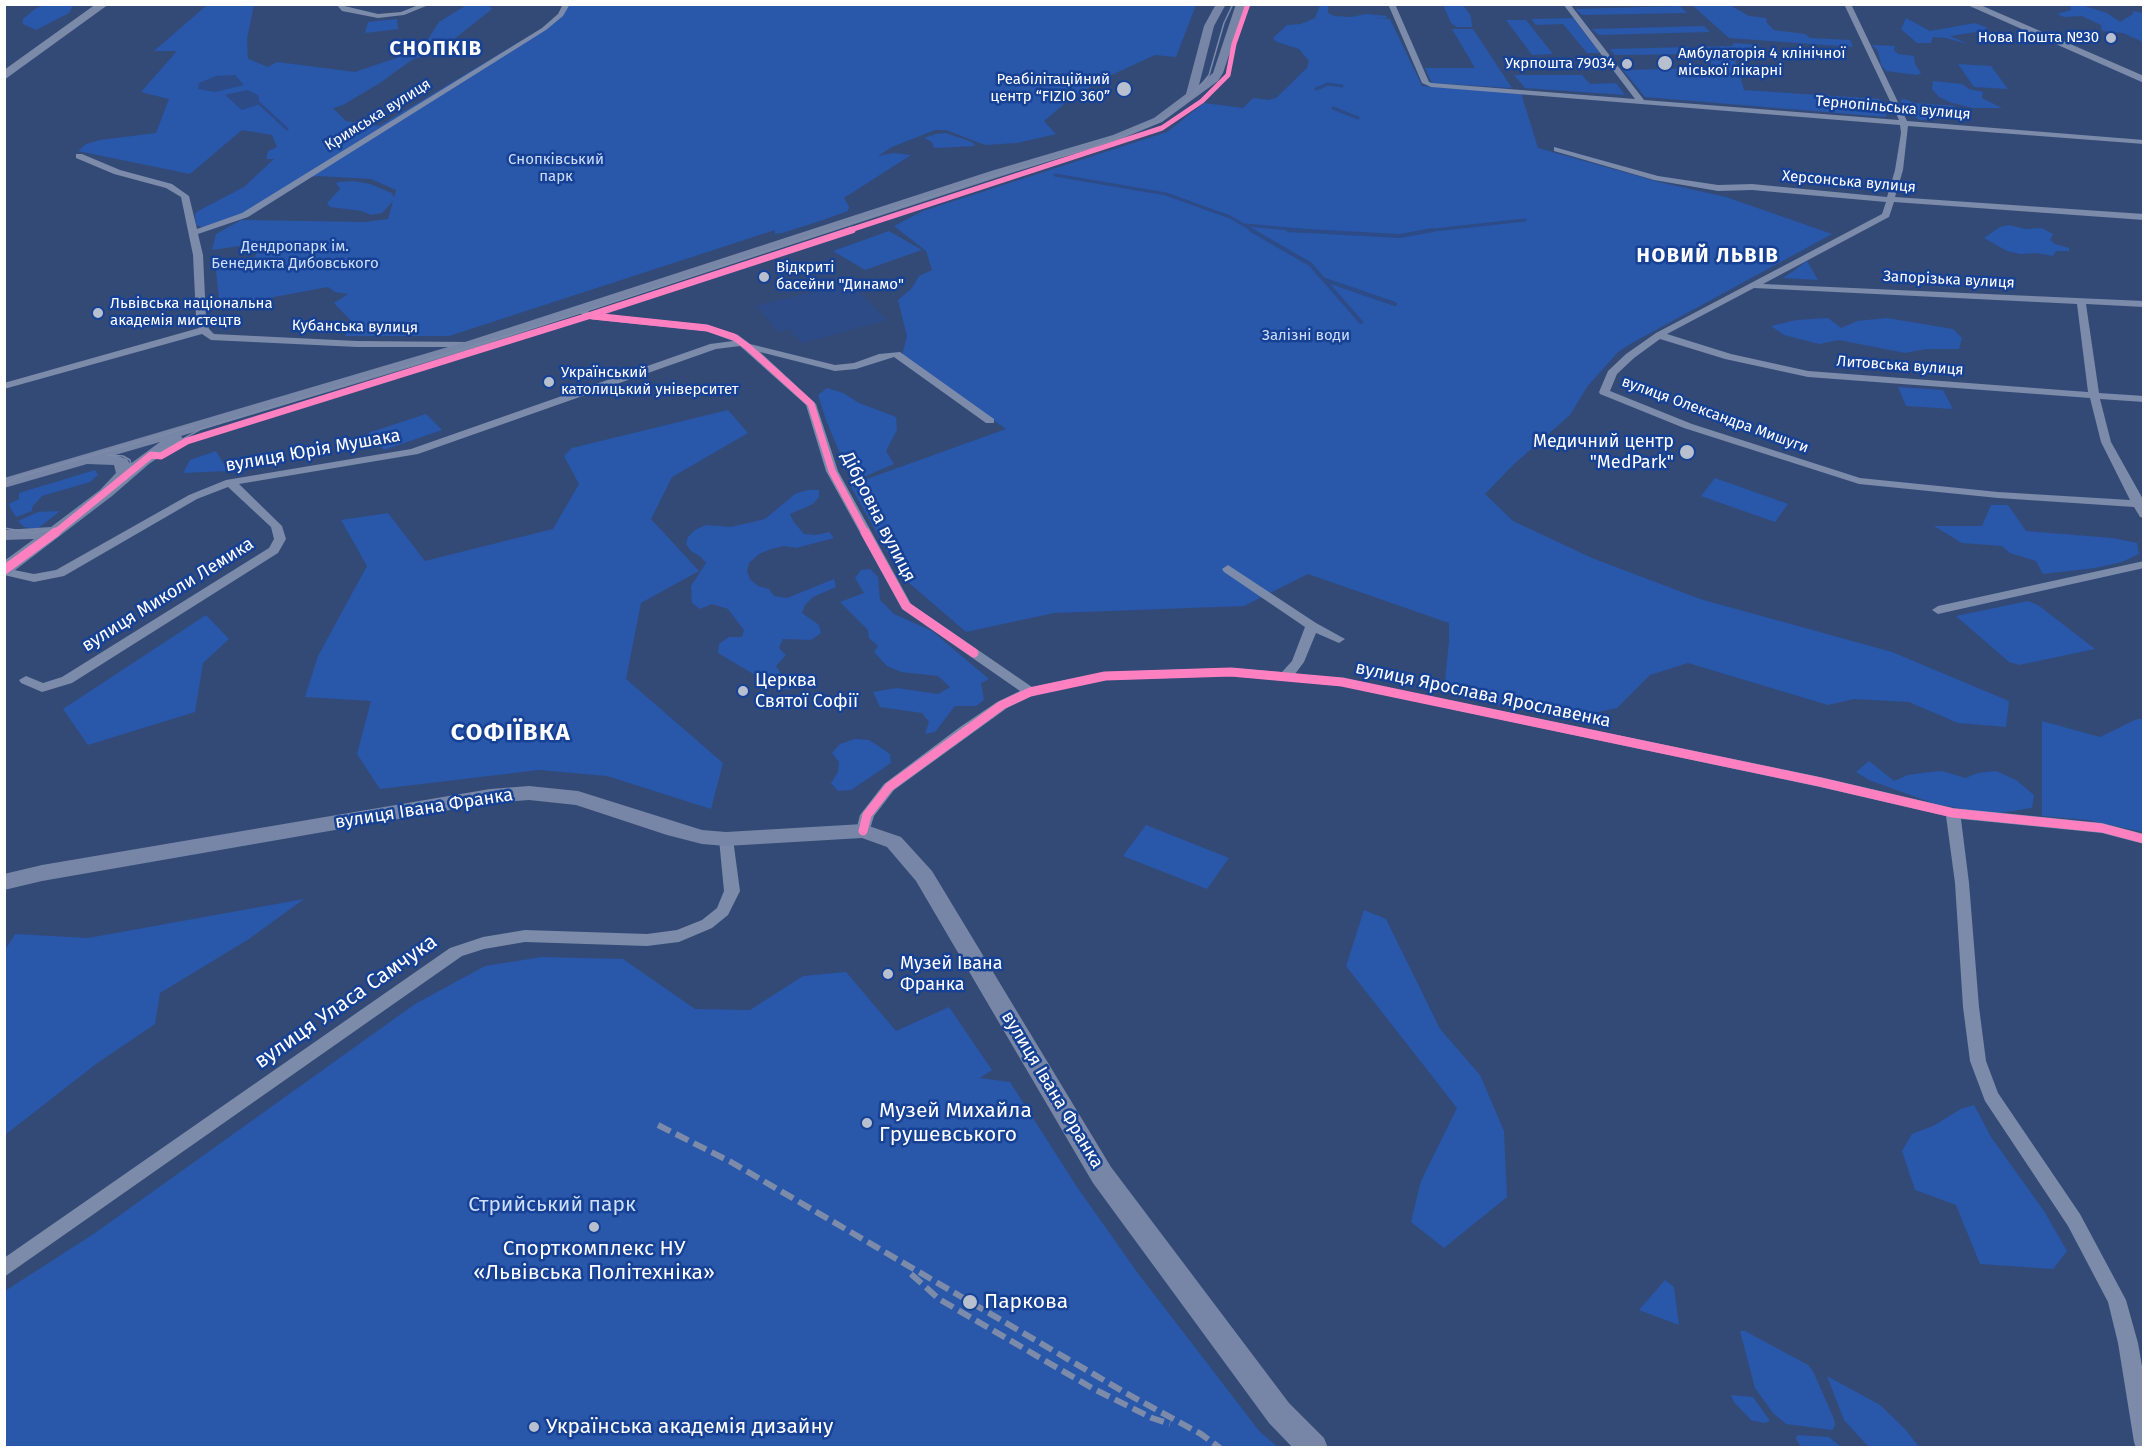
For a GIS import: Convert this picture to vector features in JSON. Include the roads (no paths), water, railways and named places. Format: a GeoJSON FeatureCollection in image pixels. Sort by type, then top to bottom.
{"type":"FeatureCollection","features":[{"type":"Feature","properties":{"kind":"main road"},"geometry":{"type":"LineString","coordinates":[[4,76],[104,4]]}},
{"type":"Feature","properties":{"kind":"main road"},"geometry":{"type":"LineString","coordinates":[[1191,94],[1209,26],[1221,4]]}},
{"type":"Feature","properties":{"kind":"main road"},"geometry":{"type":"LineString","coordinates":[[4,483],[470,345],[995,174],[1117,138],[1158,120],[1191,94],[1214,80],[1241,4]]}},
{"type":"Feature","properties":{"kind":"main road"},"geometry":{"type":"LineString","coordinates":[[4,571],[169,443],[199,427]]}},
{"type":"Feature","properties":{"kind":"main road"},"geometry":{"type":"LineString","coordinates":[[87,459],[111,459],[122,462],[124,473],[118,482]]}},
{"type":"Feature","properties":{"kind":"main road"},"geometry":{"type":"LineString","coordinates":[[4,535],[28,535],[58,530]]}},
{"type":"Feature","properties":{"kind":"main road","name":"вулиця Івана Франка"},"geometry":{"type":"LineString","coordinates":[[4,882],[42,873],[490,796],[529,793],[578,798],[702,837],[726,839],[863,831],[894,842],[924,876],[1040,1066],[1102,1175],[1279,1413],[1314,1448]]}},
{"type":"Feature","properties":{"kind":"street"},"geometry":{"type":"LineString","coordinates":[[339,4],[344,10],[378,16],[402,14],[428,4]]}},
{"type":"Feature","properties":{"kind":"street","name":"Кримська вулиця"},"geometry":{"type":"LineString","coordinates":[[193,233],[245,215],[544,29],[561,15],[567,4]]}},
{"type":"Feature","properties":{"kind":"street","name":"Тернопільська вулиця"},"geometry":{"type":"LineString","coordinates":[[1391,4],[1426,83],[1431,86],[2144,142]]}},
{"type":"Feature","properties":{"kind":"street"},"geometry":{"type":"LineString","coordinates":[[1566,4],[1641,101]]}},
{"type":"Feature","properties":{"kind":"street"},"geometry":{"type":"LineString","coordinates":[[1847,4],[1904,123]]}},
{"type":"Feature","properties":{"kind":"street"},"geometry":{"type":"LineString","coordinates":[[1969,4],[2144,80]]}},
{"type":"Feature","properties":{"kind":"street","name":"вулиця Олександра Мишуги"},"geometry":{"type":"LineString","coordinates":[[1904,123],[1905,133],[1899,170],[1886,215],[1659,335],[1630,356],[1612,373],[1604,392],[1688,426],[1859,481],[1998,495],[2140,503]]}},
{"type":"Feature","properties":{"kind":"street","name":"Херсонська вулиця"},"geometry":{"type":"LineString","coordinates":[[1557,149],[1673,182],[1718,188],[1752,187],[1891,200],[2144,217]]}},
{"type":"Feature","properties":{"kind":"street"},"geometry":{"type":"LineString","coordinates":[[4,386],[204,330],[201,318],[198,255],[185,196],[180,191],[144,177],[117,172],[79,156]]}},
{"type":"Feature","properties":{"kind":"street","name":"Запорізька вулиця"},"geometry":{"type":"LineString","coordinates":[[1754,286],[2144,304]]}},
{"type":"Feature","properties":{"kind":"street"},"geometry":{"type":"LineString","coordinates":[[2081,301],[2094,395],[2106,441],[2140,503],[2144,515]]}},
{"type":"Feature","properties":{"kind":"street","name":"Дібровна вулиця"},"geometry":{"type":"LineString","coordinates":[[581,310],[588,316],[707,328],[741,342],[811,404],[832,471],[906,606],[1030,692]]}},
{"type":"Feature","properties":{"kind":"street","name":"Кубанська вулиця"},"geometry":{"type":"LineString","coordinates":[[204,330],[211,337],[357,344],[470,345]]}},
{"type":"Feature","properties":{"kind":"street","name":"Литовська вулиця"},"geometry":{"type":"LineString","coordinates":[[1659,335],[1729,357],[1808,374],[2144,399]]}},
{"type":"Feature","properties":{"kind":"street","name":"вулиця Юрія Мушака"},"geometry":{"type":"LineString","coordinates":[[4,571],[34,578],[60,573],[193,497],[230,482],[414,452],[714,346],[741,342],[806,363],[835,368],[856,366],[879,357],[896,354],[990,421]]}},
{"type":"Feature","properties":{"kind":"street","name":"вулиця Миколи Лемика"},"geometry":{"type":"LineString","coordinates":[[26,680],[42,688],[67,680],[274,550],[280,538],[276,526],[230,482]]}},
{"type":"Feature","properties":{"kind":"street"},"geometry":{"type":"LineString","coordinates":[[1938,610],[2144,564]]}},
{"type":"Feature","properties":{"kind":"street"},"geometry":{"type":"LineString","coordinates":[[1228,569],[1312,626],[1339,639]]}},
{"type":"Feature","properties":{"kind":"street"},"geometry":{"type":"LineString","coordinates":[[1286,676],[1298,662],[1312,626]]}},
{"type":"Feature","properties":{"kind":"street","name":"вулиця Ярослава Ярославенка"},"geometry":{"type":"LineString","coordinates":[[863,831],[867,815],[889,787],[965,729],[1002,705],[1030,692],[1105,676],[1220,672],[1342,682],[1820,782],[1953,813],[2102,828],[2144,839]]}},
{"type":"Feature","properties":{"kind":"street"},"geometry":{"type":"LineString","coordinates":[[1953,813],[1962,883],[1971,1007],[1978,1061],[1991,1096],[2074,1220],[2117,1300],[2128,1343],[2144,1442]]}},
{"type":"Feature","properties":{"kind":"street","name":"вулиця Уласа Самчука"},"geometry":{"type":"LineString","coordinates":[[4,1269],[456,951],[483,943],[525,936],[647,940],[679,936],[707,924],[723,910],[732,891],[726,839]]}},
{"type":"Feature","properties":{"kind":"waterway"},"geometry":{"type":"LineString","coordinates":[[1316,89],[1328,84],[1342,86]]}},
{"type":"Feature","properties":{"kind":"waterway"},"geometry":{"type":"LineString","coordinates":[[260,104],[287,129]]}},
{"type":"Feature","properties":{"kind":"waterway"},"geometry":{"type":"LineString","coordinates":[[1333,108],[1358,118]]}},
{"type":"Feature","properties":{"kind":"waterway"},"geometry":{"type":"LineString","coordinates":[[1055,175],[1166,194],[1230,217],[1254,231]]}},
{"type":"Feature","properties":{"kind":"waterway"},"geometry":{"type":"LineString","coordinates":[[1431,230],[1525,220]]}},
{"type":"Feature","properties":{"kind":"waterway"},"geometry":{"type":"LineString","coordinates":[[1246,225],[1311,231]]}},
{"type":"Feature","properties":{"kind":"waterway"},"geometry":{"type":"LineString","coordinates":[[1251,230],[1310,264],[1361,322]]}},
{"type":"Feature","properties":{"kind":"waterway"},"geometry":{"type":"LineString","coordinates":[[1288,230],[1400,236],[1431,230]]}},
{"type":"Feature","properties":{"kind":"waterway"},"geometry":{"type":"LineString","coordinates":[[1425,231],[1431,230]]}},
{"type":"Feature","properties":{"kind":"waterway"},"geometry":{"type":"LineString","coordinates":[[1325,280],[1395,304]]}},
{"type":"Feature","properties":{"kind":"tram line"},"geometry":{"type":"LineString","coordinates":[[128,479],[165,449],[201,429],[583,312],[997,175],[1091,148],[1160,121],[1194,94],[1209,75],[1224,23],[1233,4]]}},
{"type":"Feature","properties":{"kind":"tram line"},"geometry":{"type":"LineString","coordinates":[[4,485],[18,477],[193,426]]}},
{"type":"Feature","properties":{"kind":"tram line"},"geometry":{"type":"LineString","coordinates":[[107,455],[123,456],[130,460],[132,472],[128,479]]}},
{"type":"Feature","properties":{"kind":"tram line"},"geometry":{"type":"LineString","coordinates":[[4,574],[62,532],[128,479]]}},
{"type":"Feature","properties":{"kind":"tram line"},"geometry":{"type":"LineString","coordinates":[[4,528],[33,533],[66,526]]}},
{"type":"Feature","properties":{"kind":"railway"},"geometry":{"type":"LineString","coordinates":[[658,1125],[731,1162],[1124,1392],[1201,1434],[1220,1448]]}},
{"type":"Feature","properties":{"kind":"railway"},"geometry":{"type":"LineString","coordinates":[[911,1274],[939,1299],[1092,1388],[1152,1418],[1170,1424]]}},
{"type":"Feature","properties":{"kind":"place","name":"Нова Пошта №30"},"geometry":{"type":"Point","coordinates":[2111,38]}},
{"type":"Feature","properties":{"kind":"place","name":"Амбулаторія 4 клінічної міської лікарні"},"geometry":{"type":"Point","coordinates":[1665,63]}},
{"type":"Feature","properties":{"kind":"place","name":"Укрпошта 79034"},"geometry":{"type":"Point","coordinates":[1627,64]}},
{"type":"Feature","properties":{"kind":"place","name":"Реабілітаційний центр “FIZIO 360”"},"geometry":{"type":"Point","coordinates":[1124,89]}},
{"type":"Feature","properties":{"kind":"place","name":"Відкриті басейни \"Динамо\""},"geometry":{"type":"Point","coordinates":[764,277]}},
{"type":"Feature","properties":{"kind":"place","name":"Львівська національна академія мистецтв"},"geometry":{"type":"Point","coordinates":[98,313]}},
{"type":"Feature","properties":{"kind":"place","name":"Український католицький університет"},"geometry":{"type":"Point","coordinates":[549,382]}},
{"type":"Feature","properties":{"kind":"place","name":"Медичний центр \"MedPark\""},"geometry":{"type":"Point","coordinates":[1687,452]}},
{"type":"Feature","properties":{"kind":"place","name":"Церква Святої Софії"},"geometry":{"type":"Point","coordinates":[743,691]}},
{"type":"Feature","properties":{"kind":"place","name":"Музей Івана Франка"},"geometry":{"type":"Point","coordinates":[888,974]}},
{"type":"Feature","properties":{"kind":"place","name":"Музей Михайла Грушевського"},"geometry":{"type":"Point","coordinates":[867,1123]}},
{"type":"Feature","properties":{"kind":"place","name":"Спорткомплекс НУ «Львівська Політехніка»"},"geometry":{"type":"Point","coordinates":[594,1227]}},
{"type":"Feature","properties":{"kind":"place","name":"Паркова"},"geometry":{"type":"Point","coordinates":[970,1302]}},
{"type":"Feature","properties":{"kind":"place","name":"Українська академія дизайну"},"geometry":{"type":"Point","coordinates":[534,1427]}},
{"type":"Feature","properties":{"kind":"district","name":"СНОПКІВ"},"geometry":{"type":"Point","coordinates":[436,49]}},
{"type":"Feature","properties":{"kind":"district","name":"НОВИЙ ЛЬВІВ"},"geometry":{"type":"Point","coordinates":[1708,256]}},
{"type":"Feature","properties":{"kind":"district","name":"СОФІЇВКА"},"geometry":{"type":"Point","coordinates":[511,733]}},
{"type":"Feature","properties":{"kind":"park label","name":"Снопківський парк"},"geometry":{"type":"Point","coordinates":[556,168]}},
{"type":"Feature","properties":{"kind":"park label","name":"Дендропарк ім. Бенедикта Дибовського"},"geometry":{"type":"Point","coordinates":[295,256]}},
{"type":"Feature","properties":{"kind":"park label","name":"Залізні води"},"geometry":{"type":"Point","coordinates":[1306,336]}},
{"type":"Feature","properties":{"kind":"park label","name":"Стрийський парк"},"geometry":{"type":"Point","coordinates":[552,1205]}}]}
